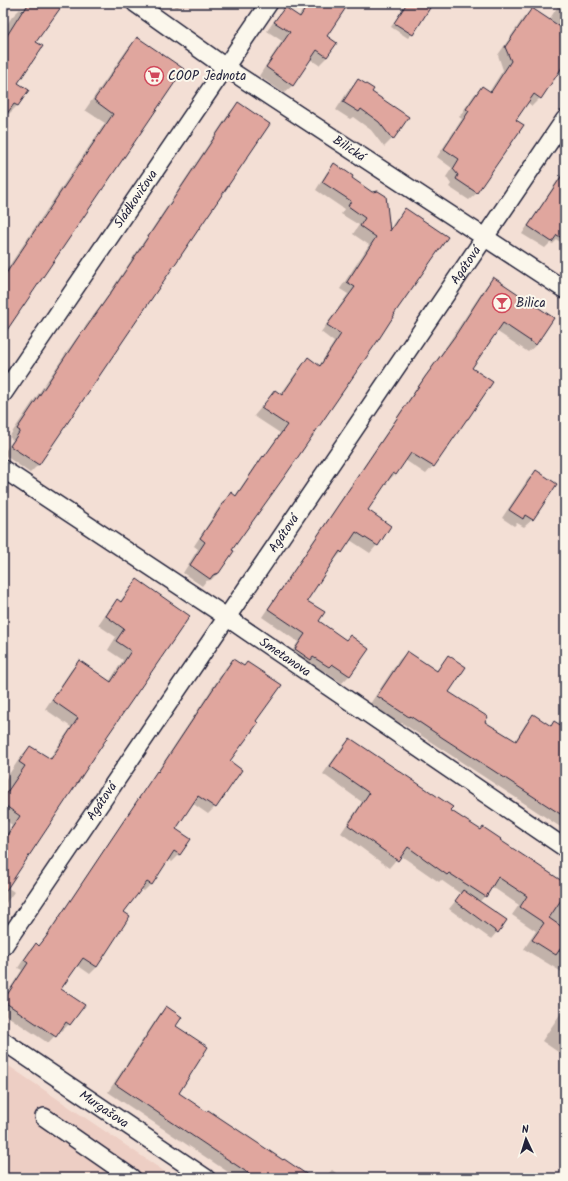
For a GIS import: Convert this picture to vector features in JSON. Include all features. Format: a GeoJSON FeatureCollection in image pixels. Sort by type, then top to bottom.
{"type":"FeatureCollection","features":[{"type":"Feature","properties":{"kind":"street","name":"Bilická"},"geometry":{"type":"LineString","coordinates":[[135,3],[225,67],[565,290]]}},
{"type":"Feature","properties":{"kind":"street","name":"Sládkovičova"},"geometry":{"type":"LineString","coordinates":[[3,394],[268,3]]}},
{"type":"Feature","properties":{"kind":"street","name":"Agátová"},"geometry":{"type":"LineString","coordinates":[[3,947],[565,119]]}},
{"type":"Feature","properties":{"kind":"street","name":"Smetanova"},"geometry":{"type":"LineString","coordinates":[[3,469],[227,618],[565,848]]}},
{"type":"Feature","properties":{"kind":"street","name":"Murgašova"},"geometry":{"type":"LineString","coordinates":[[3,1041],[206,1178]]}},
{"type":"Feature","properties":{"kind":"street"},"geometry":{"type":"LineString","coordinates":[[44,1116],[132,1178]]}},
{"type":"Feature","properties":{"kind":"shaded area"},"geometry":{"type":"Polygon","coordinates":[[[3,1062],[174,1178],[3,1178],[3,1062]]]}},
{"type":"Feature","properties":{"kind":"building"},"geometry":{"type":"Polygon","coordinates":[[[29,3],[64,3],[36,42],[43,46],[18,83],[29,90],[18,106],[14,104],[3,119],[3,42],[29,3]]]}},
{"type":"Feature","properties":{"kind":"building"},"geometry":{"type":"Polygon","coordinates":[[[309,3],[349,3],[327,36],[337,43],[327,57],[317,50],[293,86],[266,67],[290,32],[274,22],[285,7],[300,17],[309,3]]]}},
{"type":"Feature","properties":{"kind":"building"},"geometry":{"type":"Polygon","coordinates":[[[407,3],[433,3],[413,35],[394,23],[407,3]]]}},
{"type":"Feature","properties":{"kind":"building"},"geometry":{"type":"Polygon","coordinates":[[[532,8],[565,30],[565,63],[541,99],[534,94],[516,120],[524,125],[477,193],[456,179],[458,175],[453,169],[459,159],[444,149],[469,111],[466,109],[482,86],[491,92],[511,61],[505,47],[532,8]]]}},
{"type":"Feature","properties":{"kind":"building"},"geometry":{"type":"Polygon","coordinates":[[[137,37],[184,69],[3,336],[3,278],[113,114],[94,100],[137,37]]]}},
{"type":"Feature","properties":{"kind":"building"},"geometry":{"type":"Polygon","coordinates":[[[358,79],[374,89],[372,92],[409,117],[393,140],[379,122],[361,109],[359,112],[343,102],[358,79]]]}},
{"type":"Feature","properties":{"kind":"building"},"geometry":{"type":"Polygon","coordinates":[[[238,102],[270,124],[39,465],[10,446],[20,431],[17,429],[83,330],[84,331],[110,294],[238,102]]]}},
{"type":"Feature","properties":{"kind":"building"},"geometry":{"type":"Polygon","coordinates":[[[334,163],[372,192],[378,191],[386,196],[390,231],[405,208],[448,237],[394,314],[379,339],[287,473],[232,550],[234,551],[219,573],[213,575],[210,579],[190,565],[205,542],[200,538],[231,492],[236,496],[263,456],[264,457],[287,425],[261,408],[275,390],[282,395],[308,357],[320,366],[341,334],[327,325],[355,287],[347,282],[376,237],[360,226],[365,218],[348,206],[351,201],[322,182],[334,163]]]}},
{"type":"Feature","properties":{"kind":"building"},"geometry":{"type":"Polygon","coordinates":[[[565,171],[565,240],[557,235],[552,242],[528,226],[565,171]]]}},
{"type":"Feature","properties":{"kind":"building"},"geometry":{"type":"Polygon","coordinates":[[[493,277],[554,318],[536,345],[503,323],[472,368],[493,382],[434,467],[411,453],[396,475],[393,473],[368,510],[391,526],[378,546],[356,532],[342,553],[340,551],[307,601],[325,612],[319,621],[346,640],[350,635],[369,649],[350,676],[332,664],[329,667],[313,657],[311,660],[295,649],[305,634],[268,609],[425,377],[455,336],[493,277]]]}},
{"type":"Feature","properties":{"kind":"building"},"geometry":{"type":"Polygon","coordinates":[[[536,470],[557,484],[533,520],[525,515],[523,519],[509,510],[536,470]]]}},
{"type":"Feature","properties":{"kind":"building"},"geometry":{"type":"Polygon","coordinates":[[[137,579],[190,616],[106,738],[3,895],[3,841],[20,816],[3,804],[3,798],[25,766],[19,762],[30,746],[51,759],[78,718],[52,700],[79,660],[111,682],[131,651],[116,641],[124,629],[106,616],[117,599],[121,602],[137,579]]]}},
{"type":"Feature","properties":{"kind":"building"},"geometry":{"type":"Polygon","coordinates":[[[407,651],[437,671],[448,655],[466,667],[449,692],[488,717],[485,722],[516,741],[533,714],[551,726],[554,721],[565,728],[565,817],[377,696],[407,651]]]}},
{"type":"Feature","properties":{"kind":"building"},"geometry":{"type":"Polygon","coordinates":[[[233,659],[244,666],[247,662],[282,685],[256,721],[258,723],[230,761],[242,770],[216,808],[198,796],[176,829],[191,839],[180,855],[174,851],[152,885],[147,882],[124,912],[130,916],[97,967],[83,958],[61,989],[85,1005],[70,1025],[66,1022],[56,1037],[3,1001],[28,963],[24,960],[36,943],[39,946],[46,937],[233,659]]]}},
{"type":"Feature","properties":{"kind":"building"},"geometry":{"type":"Polygon","coordinates":[[[350,738],[453,807],[450,810],[481,830],[483,827],[565,883],[565,894],[549,918],[565,929],[565,942],[556,955],[532,940],[544,923],[520,907],[527,896],[498,877],[486,897],[449,873],[447,875],[408,847],[398,861],[348,825],[369,793],[330,766],[350,738]]]}},
{"type":"Feature","properties":{"kind":"building"},"geometry":{"type":"Polygon","coordinates":[[[463,890],[507,920],[498,933],[455,901],[463,890]]]}},
{"type":"Feature","properties":{"kind":"building"},"geometry":{"type":"Polygon","coordinates":[[[166,1006],[182,1017],[176,1026],[208,1047],[179,1093],[207,1112],[208,1110],[312,1178],[262,1178],[257,1174],[254,1177],[115,1084],[166,1006]]]}},
{"type":"Feature","properties":{"kind":"place","name":"COOP Jednota"},"geometry":{"type":"Point","coordinates":[154,76]}},
{"type":"Feature","properties":{"kind":"place","name":"Bilica"},"geometry":{"type":"Point","coordinates":[502,303]}}]}
